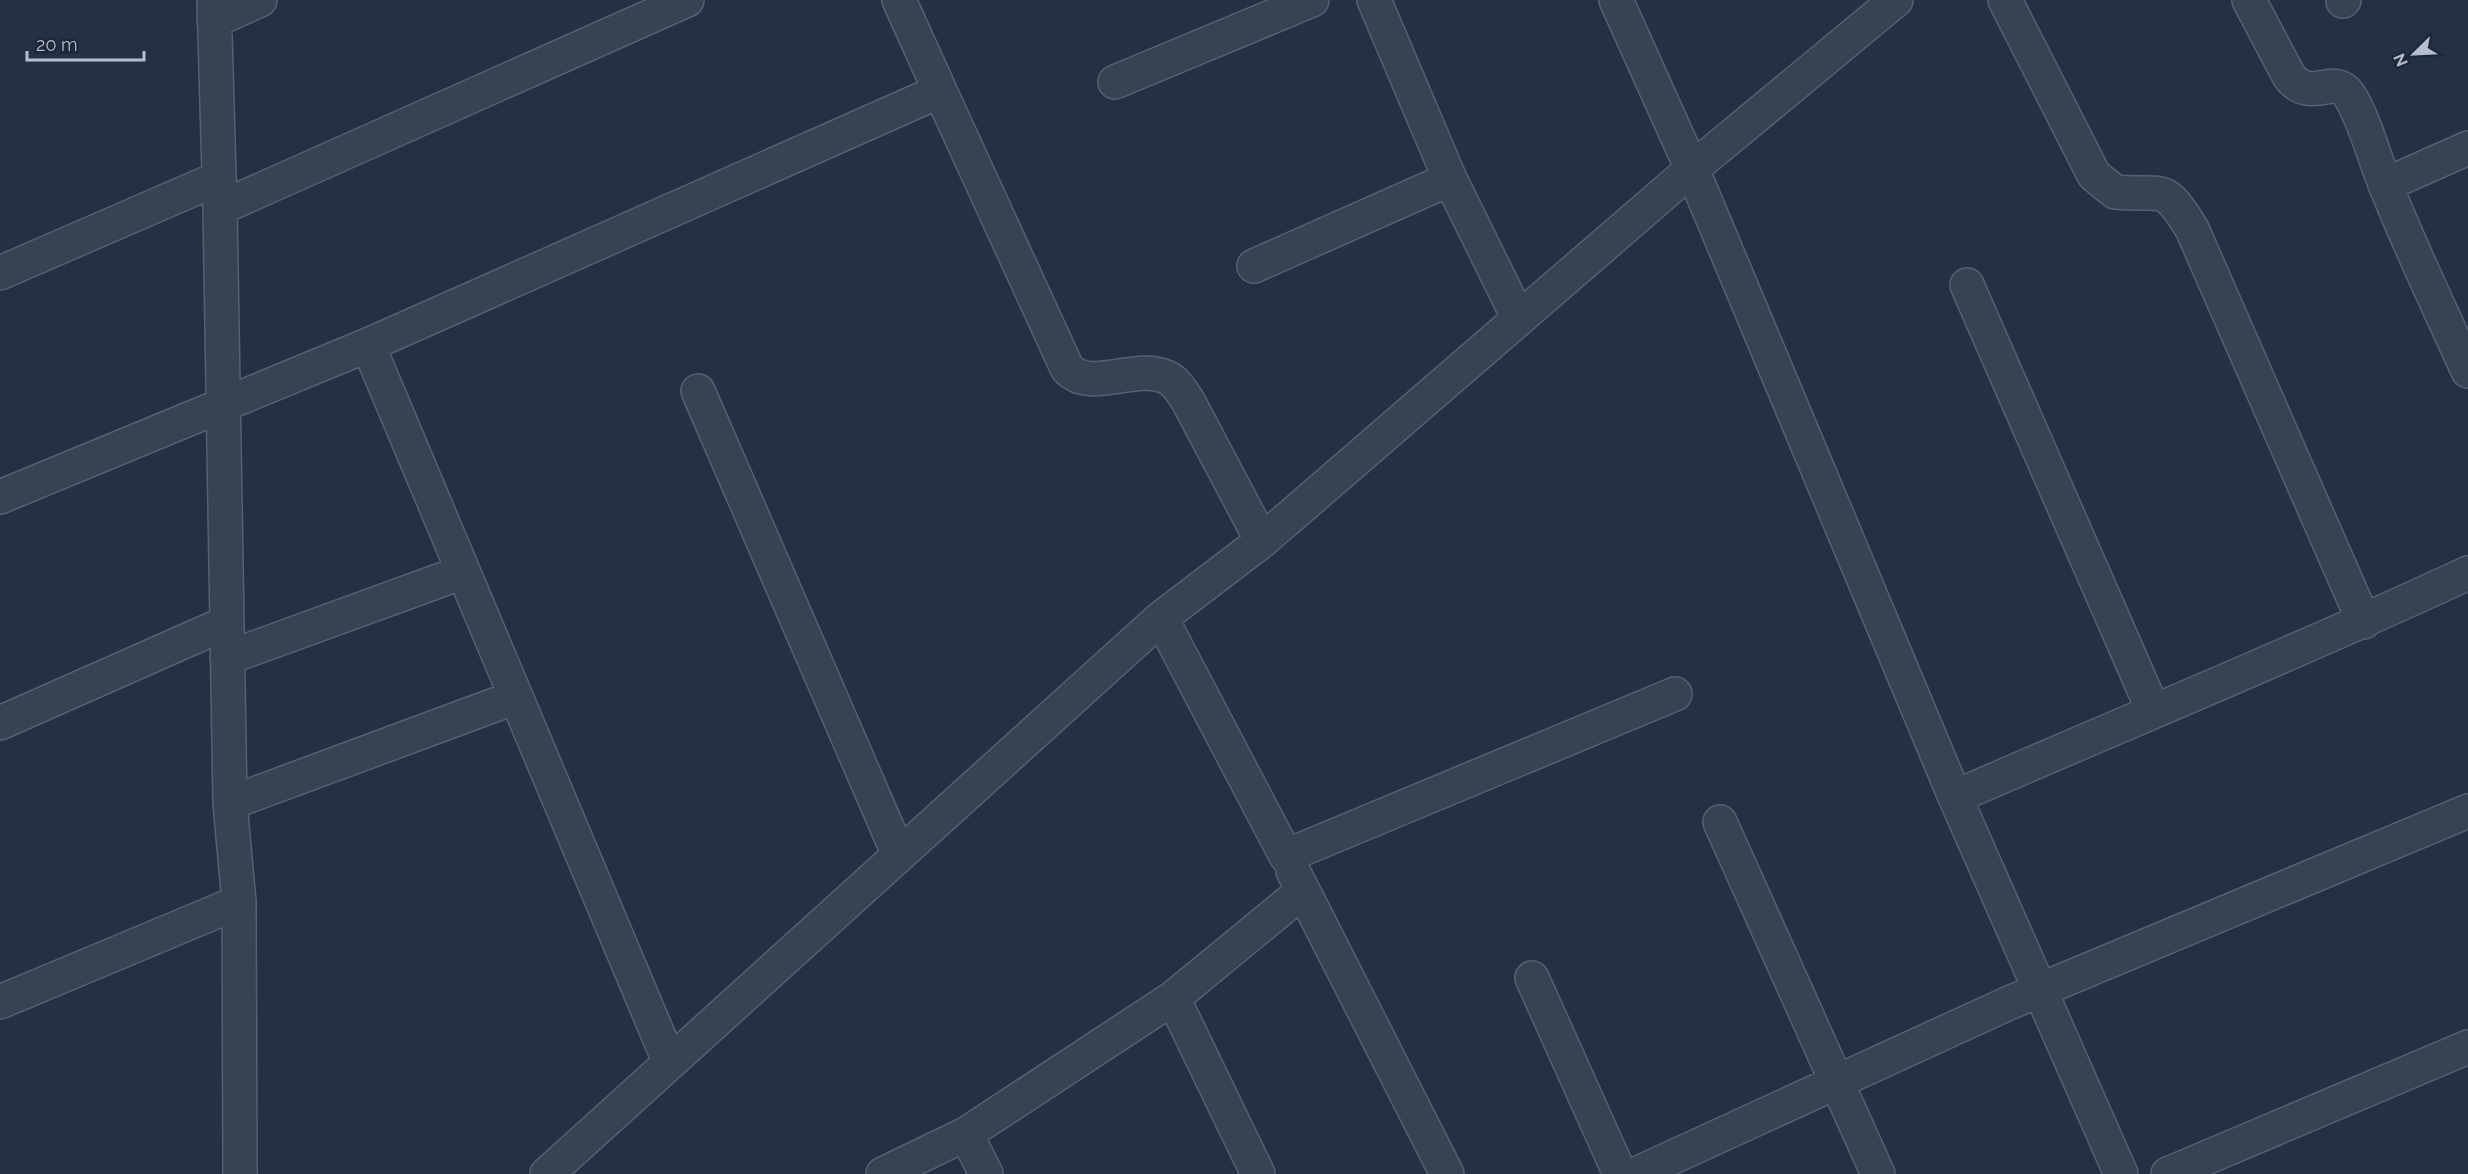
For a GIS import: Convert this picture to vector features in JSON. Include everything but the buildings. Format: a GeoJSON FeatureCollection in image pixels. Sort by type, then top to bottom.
{"type":"FeatureCollection","features":[{"type":"Feature","properties":{"kind":"street"},"geometry":{"type":"LineString","coordinates":[[240,1174],[239,902],[230,803],[220,193],[214,10],[260,0]]}},
{"type":"Feature","properties":{"kind":"street"},"geometry":{"type":"LineString","coordinates":[[0,273],[220,193],[687,0]]}},
{"type":"Feature","properties":{"kind":"street"},"geometry":{"type":"LineString","coordinates":[[899,0],[1067,368],[1073,375],[1085,379],[1142,373],[1167,377],[1176,384],[1188,400],[1262,541]]}},
{"type":"Feature","properties":{"kind":"street"},"geometry":{"type":"LineString","coordinates":[[1115,82],[1312,0]]}},
{"type":"Feature","properties":{"kind":"street"},"geometry":{"type":"LineString","coordinates":[[1374,0],[1450,179],[1518,319]]}},
{"type":"Feature","properties":{"kind":"street"},"geometry":{"type":"LineString","coordinates":[[1616,0],[1692,169],[1955,797],[2121,1174]]}},
{"type":"Feature","properties":{"kind":"street"},"geometry":{"type":"LineString","coordinates":[[2005,0],[2094,175],[2115,192],[2166,194],[2179,207],[2192,229],[2364,622]]}},
{"type":"Feature","properties":{"kind":"street"},"geometry":{"type":"LineString","coordinates":[[2249,0],[2296,85],[2308,90],[2335,86],[2343,88],[2348,94],[2385,185],[2465,354]]}},
{"type":"Feature","properties":{"kind":"street"},"geometry":{"type":"LineString","coordinates":[[546,1174],[1161,618],[1262,541],[1692,169],[1894,1]]}},
{"type":"Feature","properties":{"kind":"street"},"geometry":{"type":"LineString","coordinates":[[0,497],[368,345],[940,91]]}},
{"type":"Feature","properties":{"kind":"street"},"geometry":{"type":"LineString","coordinates":[[2385,185],[2468,148]]}},
{"type":"Feature","properties":{"kind":"street"},"geometry":{"type":"LineString","coordinates":[[1254,266],[1450,179]]}},
{"type":"Feature","properties":{"kind":"street"},"geometry":{"type":"LineString","coordinates":[[1967,285],[2153,710]]}},
{"type":"Feature","properties":{"kind":"street"},"geometry":{"type":"LineString","coordinates":[[368,345],[670,1063]]}},
{"type":"Feature","properties":{"kind":"street"},"geometry":{"type":"LineString","coordinates":[[698,391],[899,855]]}},
{"type":"Feature","properties":{"kind":"street"},"geometry":{"type":"LineString","coordinates":[[227,658],[463,572]]}},
{"type":"Feature","properties":{"kind":"street"},"geometry":{"type":"LineString","coordinates":[[1955,797],[2153,710],[2364,622],[2468,573]]}},
{"type":"Feature","properties":{"kind":"street"},"geometry":{"type":"LineString","coordinates":[[1161,618],[1286,856],[1448,1174]]}},
{"type":"Feature","properties":{"kind":"street"},"geometry":{"type":"LineString","coordinates":[[0,723],[226,623]]}},
{"type":"Feature","properties":{"kind":"street"},"geometry":{"type":"LineString","coordinates":[[1286,856],[1675,694]]}},
{"type":"Feature","properties":{"kind":"street"},"geometry":{"type":"LineString","coordinates":[[230,803],[516,697]]}},
{"type":"Feature","properties":{"kind":"street"},"geometry":{"type":"LineString","coordinates":[[1636,1174],[2040,989],[2468,811]]}},
{"type":"Feature","properties":{"kind":"street"},"geometry":{"type":"LineString","coordinates":[[1719,822],[1878,1174]]}},
{"type":"Feature","properties":{"kind":"street"},"geometry":{"type":"LineString","coordinates":[[883,1174],[966,1134],[1173,998],[1303,891]]}},
{"type":"Feature","properties":{"kind":"street"},"geometry":{"type":"LineString","coordinates":[[0,1002],[239,902]]}},
{"type":"Feature","properties":{"kind":"street"},"geometry":{"type":"LineString","coordinates":[[1532,978],[1620,1174]]}},
{"type":"Feature","properties":{"kind":"street"},"geometry":{"type":"LineString","coordinates":[[1173,998],[1258,1174]]}},
{"type":"Feature","properties":{"kind":"street"},"geometry":{"type":"LineString","coordinates":[[2168,1174],[2468,1047]]}},
{"type":"Feature","properties":{"kind":"street"},"geometry":{"type":"LineString","coordinates":[[966,1134],[986,1174]]}}]}
